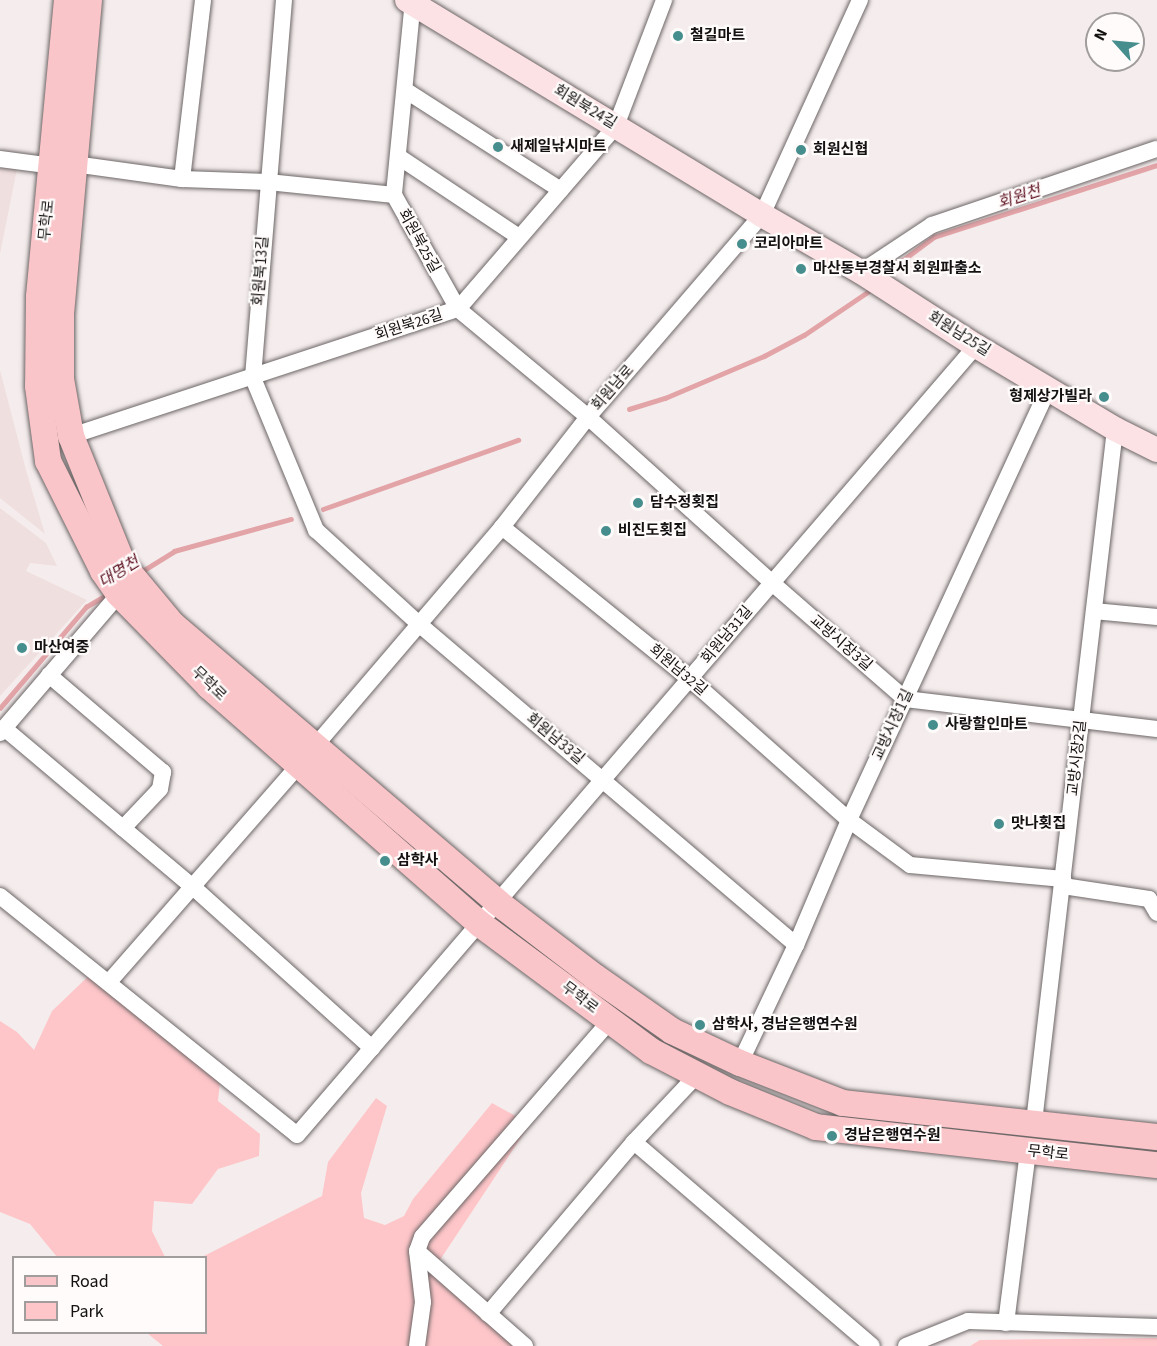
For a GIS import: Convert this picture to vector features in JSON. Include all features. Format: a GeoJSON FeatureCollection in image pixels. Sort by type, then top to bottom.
{"type":"FeatureCollection","features":[{"type":"Feature","properties":{"kind":"main road","name":"무학로"},"geometry":{"type":"LineString","coordinates":[[67,0],[61,379],[71,436],[120,578],[497,902],[595,977],[672,1030],[740,1063],[843,1103],[1157,1137]]}},
{"type":"Feature","properties":{"kind":"main road","name":"무학로"},"geometry":{"type":"LineString","coordinates":[[89,0],[64,165],[39,297],[38,386],[48,461],[120,578],[209,686],[480,924],[651,1051],[697,1075],[816,1127],[1157,1165]]}},
{"type":"Feature","properties":{"kind":"main road","name":"회원북24길"},"geometry":{"type":"LineString","coordinates":[[411,1],[762,215]]}},
{"type":"Feature","properties":{"kind":"main road","name":"회원남25길"},"geometry":{"type":"LineString","coordinates":[[762,215],[861,272],[976,346],[1115,429],[1157,450]]}},
{"type":"Feature","properties":{"kind":"street"},"geometry":{"type":"LineString","coordinates":[[182,179],[203,0]]}},
{"type":"Feature","properties":{"kind":"street","name":"회원북13길"},"geometry":{"type":"LineString","coordinates":[[284,0],[253,378],[316,530]]}},
{"type":"Feature","properties":{"kind":"street","name":"회원북26길"},"geometry":{"type":"LineString","coordinates":[[71,436],[458,309],[616,126],[664,0]]}},
{"type":"Feature","properties":{"kind":"street","name":"회원남로"},"geometry":{"type":"LineString","coordinates":[[109,982],[316,746],[502,527],[588,417],[762,215],[860,0]]}},
{"type":"Feature","properties":{"kind":"street","name":"회원북25길"},"geometry":{"type":"LineString","coordinates":[[411,1],[394,195],[458,309],[588,417]]}},
{"type":"Feature","properties":{"kind":"street"},"geometry":{"type":"LineString","coordinates":[[405,90],[561,190]]}},
{"type":"Feature","properties":{"kind":"street"},"geometry":{"type":"LineString","coordinates":[[861,272],[932,225],[1157,148]]}},
{"type":"Feature","properties":{"kind":"street"},"geometry":{"type":"LineString","coordinates":[[399,157],[519,237]]}},
{"type":"Feature","properties":{"kind":"street"},"geometry":{"type":"LineString","coordinates":[[0,159],[182,179],[268,183],[394,195]]}},
{"type":"Feature","properties":{"kind":"street","name":"회원남31길"},"geometry":{"type":"LineString","coordinates":[[109,982],[297,1135],[976,346]]}},
{"type":"Feature","properties":{"kind":"street","name":"교방시장1길"},"geometry":{"type":"LineString","coordinates":[[740,1063],[796,945],[849,820],[1049,388]]}},
{"type":"Feature","properties":{"kind":"street","name":"교방시장3길"},"geometry":{"type":"LineString","coordinates":[[588,417],[905,699]]}},
{"type":"Feature","properties":{"kind":"street","name":"교방시장2길"},"geometry":{"type":"LineString","coordinates":[[1034,1122],[1115,429]]}},
{"type":"Feature","properties":{"kind":"street","name":"회원남32길"},"geometry":{"type":"LineString","coordinates":[[502,527],[690,679],[849,820],[910,865],[1063,882],[1149,900],[1157,913]]}},
{"type":"Feature","properties":{"kind":"street","name":"회원남33길"},"geometry":{"type":"LineString","coordinates":[[316,530],[419,624],[796,945]]}},
{"type":"Feature","properties":{"kind":"street"},"geometry":{"type":"LineString","coordinates":[[120,578],[50,675],[2,730],[193,887],[372,1048]]}},
{"type":"Feature","properties":{"kind":"street"},"geometry":{"type":"LineString","coordinates":[[1094,611],[1157,617]]}},
{"type":"Feature","properties":{"kind":"street"},"geometry":{"type":"LineString","coordinates":[[50,675],[163,772],[160,789],[123,828]]}},
{"type":"Feature","properties":{"kind":"street"},"geometry":{"type":"LineString","coordinates":[[905,699],[1157,729]]}},
{"type":"Feature","properties":{"kind":"street"},"geometry":{"type":"LineString","coordinates":[[0,896],[109,982]]}},
{"type":"Feature","properties":{"kind":"street"},"geometry":{"type":"LineString","coordinates":[[417,1346],[423,1302],[417,1251],[422,1237],[610,1021]]}},
{"type":"Feature","properties":{"kind":"street"},"geometry":{"type":"LineString","coordinates":[[488,1314],[634,1142],[697,1075]]}},
{"type":"Feature","properties":{"kind":"street"},"geometry":{"type":"LineString","coordinates":[[634,1142],[872,1346]]}},
{"type":"Feature","properties":{"kind":"street"},"geometry":{"type":"LineString","coordinates":[[1006,1323],[1028,1150]]}},
{"type":"Feature","properties":{"kind":"street"},"geometry":{"type":"LineString","coordinates":[[417,1251],[525,1346]]}},
{"type":"Feature","properties":{"kind":"street"},"geometry":{"type":"LineString","coordinates":[[906,1346],[968,1321],[1157,1327]]}},
{"type":"Feature","properties":{"kind":"shaded area"},"geometry":{"type":"Polygon","coordinates":[[[0,160],[18,164],[0,254],[0,160]]]}},
{"type":"Feature","properties":{"kind":"shaded area"},"geometry":{"type":"Polygon","coordinates":[[[0,370],[26,470],[45,534],[0,498],[0,370]]]}},
{"type":"Feature","properties":{"kind":"shaded area","name":"마산여중"},"geometry":{"type":"Polygon","coordinates":[[[0,508],[46,543],[57,566],[30,563],[26,571],[87,600],[0,696],[0,508]]]}},
{"type":"Feature","properties":{"kind":"green space"},"geometry":{"type":"Polygon","coordinates":[[[98,967],[221,1073],[218,1101],[260,1134],[259,1156],[218,1169],[192,1204],[154,1201],[152,1231],[164,1256],[56,1256],[30,1224],[0,1212],[0,1021],[17,1032],[34,1050],[52,1011],[98,967]]]}},
{"type":"Feature","properties":{"kind":"green space"},"geometry":{"type":"Polygon","coordinates":[[[376,1098],[387,1106],[361,1193],[364,1218],[385,1225],[404,1216],[413,1199],[492,1103],[530,1124],[434,1269],[520,1346],[163,1346],[148,1334],[207,1334],[207,1256],[204,1256],[322,1196],[328,1162],[376,1098]]]}},
{"type":"Feature","properties":{"kind":"green space"},"geometry":{"type":"Polygon","coordinates":[[[1157,1338],[1157,1346],[970,1346],[980,1340],[1157,1338]]]}},
{"type":"Feature","properties":{"kind":"waterway","name":"회원천"},"geometry":{"type":"LineString","coordinates":[[896,265],[934,237],[1157,165]]}},
{"type":"Feature","properties":{"kind":"waterway"},"geometry":{"type":"LineString","coordinates":[[629,409],[665,398],[764,356],[804,335],[869,291]]}},
{"type":"Feature","properties":{"kind":"waterway"},"geometry":{"type":"LineString","coordinates":[[323,509],[518,440]]}},
{"type":"Feature","properties":{"kind":"waterway","name":"대명천"},"geometry":{"type":"LineString","coordinates":[[141,572],[174,551],[291,519]]}},
{"type":"Feature","properties":{"kind":"waterway","name":"대명천"},"geometry":{"type":"LineString","coordinates":[[0,708],[86,607],[109,593]]}},
{"type":"Feature","properties":{"kind":"place","name":"철길마트"},"geometry":{"type":"Point","coordinates":[678,36]}},
{"type":"Feature","properties":{"kind":"place","name":"새제일낚시마트"},"geometry":{"type":"Point","coordinates":[498,147]}},
{"type":"Feature","properties":{"kind":"place","name":"회원신협"},"geometry":{"type":"Point","coordinates":[801,150]}},
{"type":"Feature","properties":{"kind":"place","name":"코리아마트"},"geometry":{"type":"Point","coordinates":[742,244]}},
{"type":"Feature","properties":{"kind":"place","name":"마산동부경찰서 회원파출소"},"geometry":{"type":"Point","coordinates":[801,269]}},
{"type":"Feature","properties":{"kind":"place","name":"형제상가빌라"},"geometry":{"type":"Point","coordinates":[1104,397]}},
{"type":"Feature","properties":{"kind":"place","name":"담수정횟집"},"geometry":{"type":"Point","coordinates":[638,503]}},
{"type":"Feature","properties":{"kind":"place","name":"비진도횟집"},"geometry":{"type":"Point","coordinates":[606,531]}},
{"type":"Feature","properties":{"kind":"place","name":"마산여중"},"geometry":{"type":"Point","coordinates":[22,648]}},
{"type":"Feature","properties":{"kind":"place","name":"사랑할인마트"},"geometry":{"type":"Point","coordinates":[933,725]}},
{"type":"Feature","properties":{"kind":"place","name":"맛나횟집"},"geometry":{"type":"Point","coordinates":[999,824]}},
{"type":"Feature","properties":{"kind":"place","name":"삼학사"},"geometry":{"type":"Point","coordinates":[385,861]}},
{"type":"Feature","properties":{"kind":"place","name":"삼학사, 경남은행연수원"},"geometry":{"type":"Point","coordinates":[700,1025]}},
{"type":"Feature","properties":{"kind":"place","name":"경남은행연수원"},"geometry":{"type":"Point","coordinates":[832,1136]}}]}
